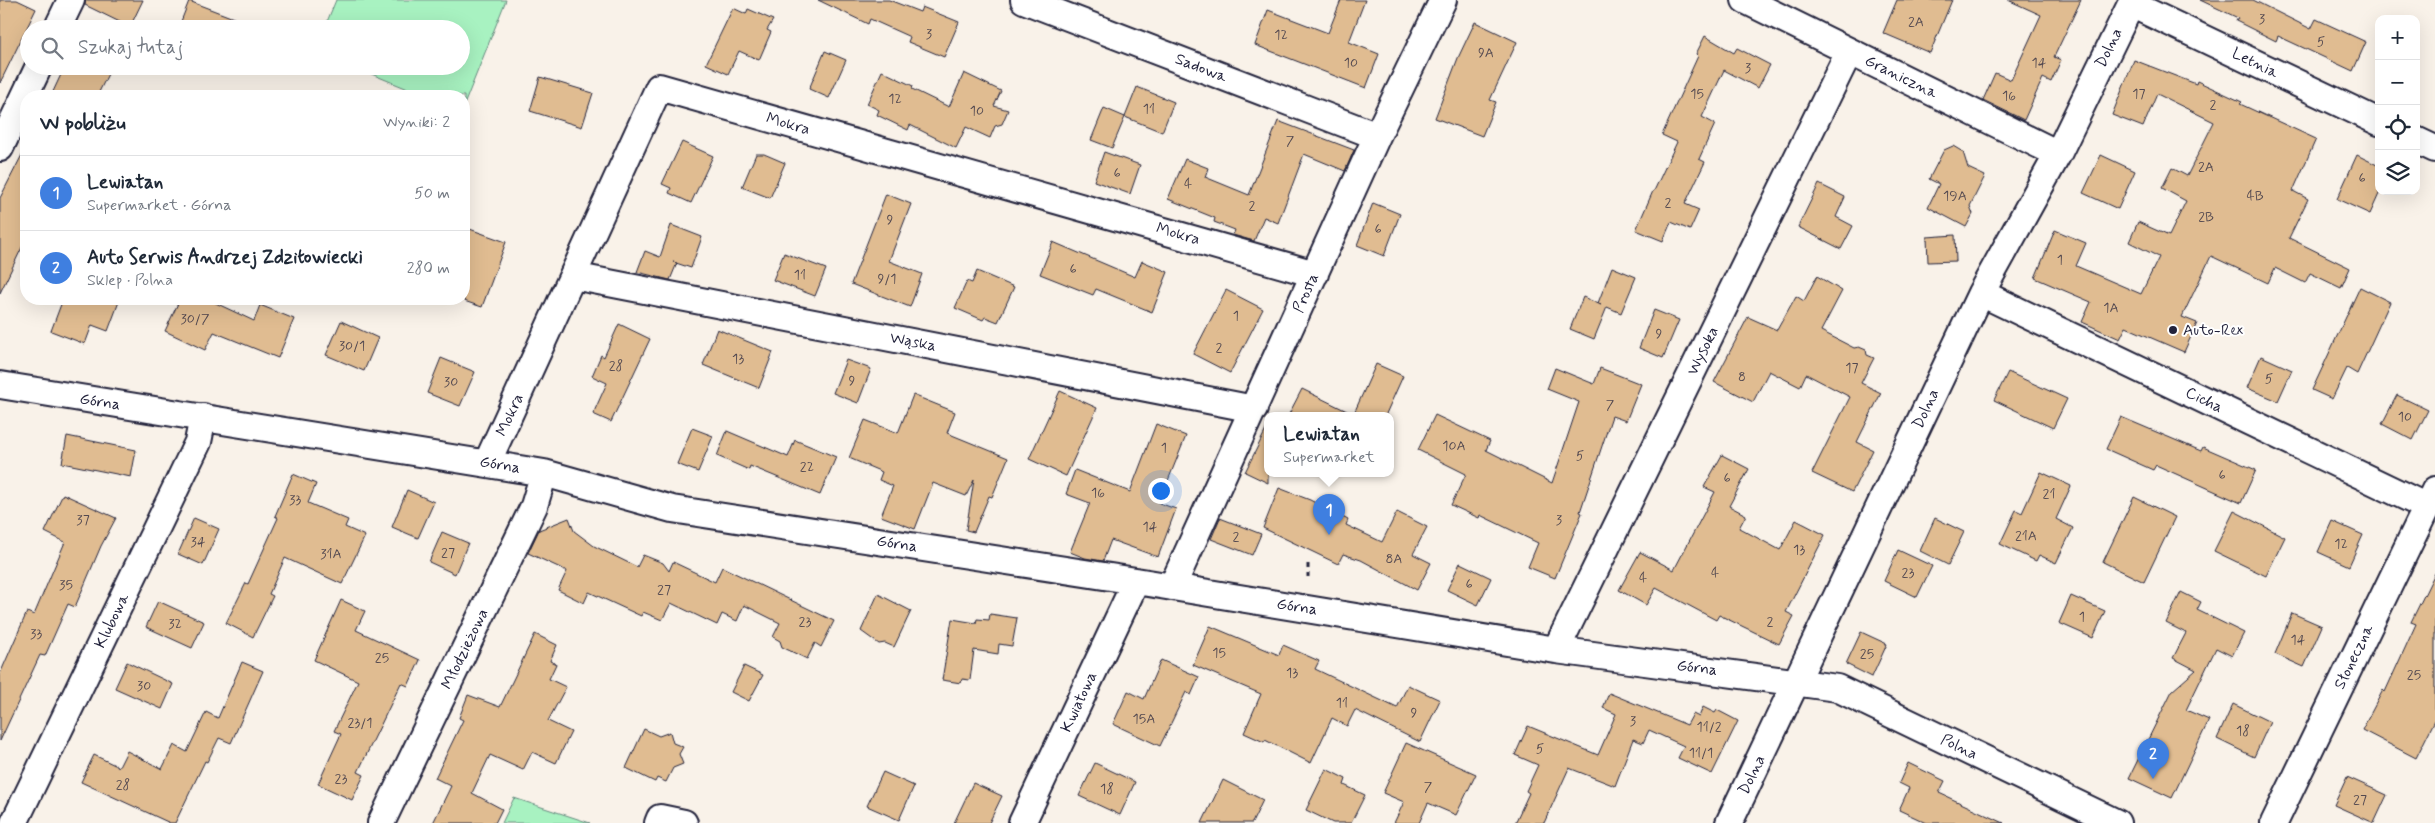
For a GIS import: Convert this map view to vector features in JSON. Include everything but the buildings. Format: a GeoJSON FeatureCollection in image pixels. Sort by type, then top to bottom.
{"type":"FeatureCollection","features":[{"type":"Feature","properties":{"kind":"street"},"geometry":{"type":"LineString","coordinates":[[61,20],[71,0]]}},
{"type":"Feature","properties":{"kind":"street","name":"Sadowa"},"geometry":{"type":"LineString","coordinates":[[1024,0],[1377,136]]}},
{"type":"Feature","properties":{"kind":"street","name":"Prosta"},"geometry":{"type":"LineString","coordinates":[[1172,587],[1377,136],[1443,0]]}},
{"type":"Feature","properties":{"kind":"street","name":"Graniczna"},"geometry":{"type":"LineString","coordinates":[[1745,0],[2058,154]]}},
{"type":"Feature","properties":{"kind":"street","name":"Letnia"},"geometry":{"type":"LineString","coordinates":[[2132,2],[2375,120]]}},
{"type":"Feature","properties":{"kind":"street","name":"Dolna"},"geometry":{"type":"LineString","coordinates":[[1729,823],[1981,293],[2058,154],[2132,2]]}},
{"type":"Feature","properties":{"kind":"street","name":"Wysoka"},"geometry":{"type":"LineString","coordinates":[[1556,650],[1849,52]]}},
{"type":"Feature","properties":{"kind":"street"},"geometry":{"type":"LineString","coordinates":[[28,90],[35,75]]}},
{"type":"Feature","properties":{"kind":"street","name":"Mokra"},"geometry":{"type":"LineString","coordinates":[[488,463],[659,87],[1315,274]]}},
{"type":"Feature","properties":{"kind":"street"},"geometry":{"type":"LineString","coordinates":[[0,148],[20,106]]}},
{"type":"Feature","properties":{"kind":"street"},"geometry":{"type":"LineString","coordinates":[[2420,142],[2435,149]]}},
{"type":"Feature","properties":{"kind":"street","name":"Wąska"},"geometry":{"type":"LineString","coordinates":[[573,276],[1254,408]]}},
{"type":"Feature","properties":{"kind":"street","name":"Cicha"},"geometry":{"type":"LineString","coordinates":[[1981,293],[2431,499]]}},
{"type":"Feature","properties":{"kind":"street","name":"Górna"},"geometry":{"type":"LineString","coordinates":[[0,385],[544,473],[672,509],[1136,581],[1556,650],[1797,682]]}},
{"type":"Feature","properties":{"kind":"street","name":"Klubowa"},"geometry":{"type":"LineString","coordinates":[[14,823],[198,442],[203,417]]}},
{"type":"Feature","properties":{"kind":"street","name":"Młodzieżowa"},"geometry":{"type":"LineString","coordinates":[[381,823],[534,506],[544,473]]}},
{"type":"Feature","properties":{"kind":"street","name":"Słoneczna"},"geometry":{"type":"LineString","coordinates":[[2274,823],[2431,499]]}},
{"type":"Feature","properties":{"kind":"street","name":"Kwiatowa"},"geometry":{"type":"LineString","coordinates":[[1022,823],[1136,581]]}},
{"type":"Feature","properties":{"kind":"street","name":"Polna"},"geometry":{"type":"LineString","coordinates":[[1797,682],[1837,688],[2117,823]]}},
{"type":"Feature","properties":{"kind":"street"},"geometry":{"type":"LineString","coordinates":[[658,823],[660,818],[684,823]]}},
{"type":"Feature","properties":{"kind":"path"},"geometry":{"type":"LineString","coordinates":[[1308,564],[1308,577]]}},
{"type":"Feature","properties":{"kind":"green space"},"geometry":{"type":"Polygon","coordinates":[[[336,0],[506,0],[470,90],[410,90],[374,75],[470,75],[470,20],[328,20],[336,0]]]}},
{"type":"Feature","properties":{"kind":"green space"},"geometry":{"type":"Polygon","coordinates":[[[514,798],[590,823],[502,823],[514,798]]]}},
{"type":"Feature","properties":{"kind":"place","name":"Auto-Rex"},"geometry":{"type":"Point","coordinates":[2173,330]}},
{"type":"Feature","properties":{"kind":"place","name":"Lewiatan"},"geometry":{"type":"Point","coordinates":[1329,535]}},
{"type":"Feature","properties":{"kind":"place","name":"Auto Serwis Andrzej Zdzitowiecki"},"geometry":{"type":"Point","coordinates":[2153,779]}}]}
